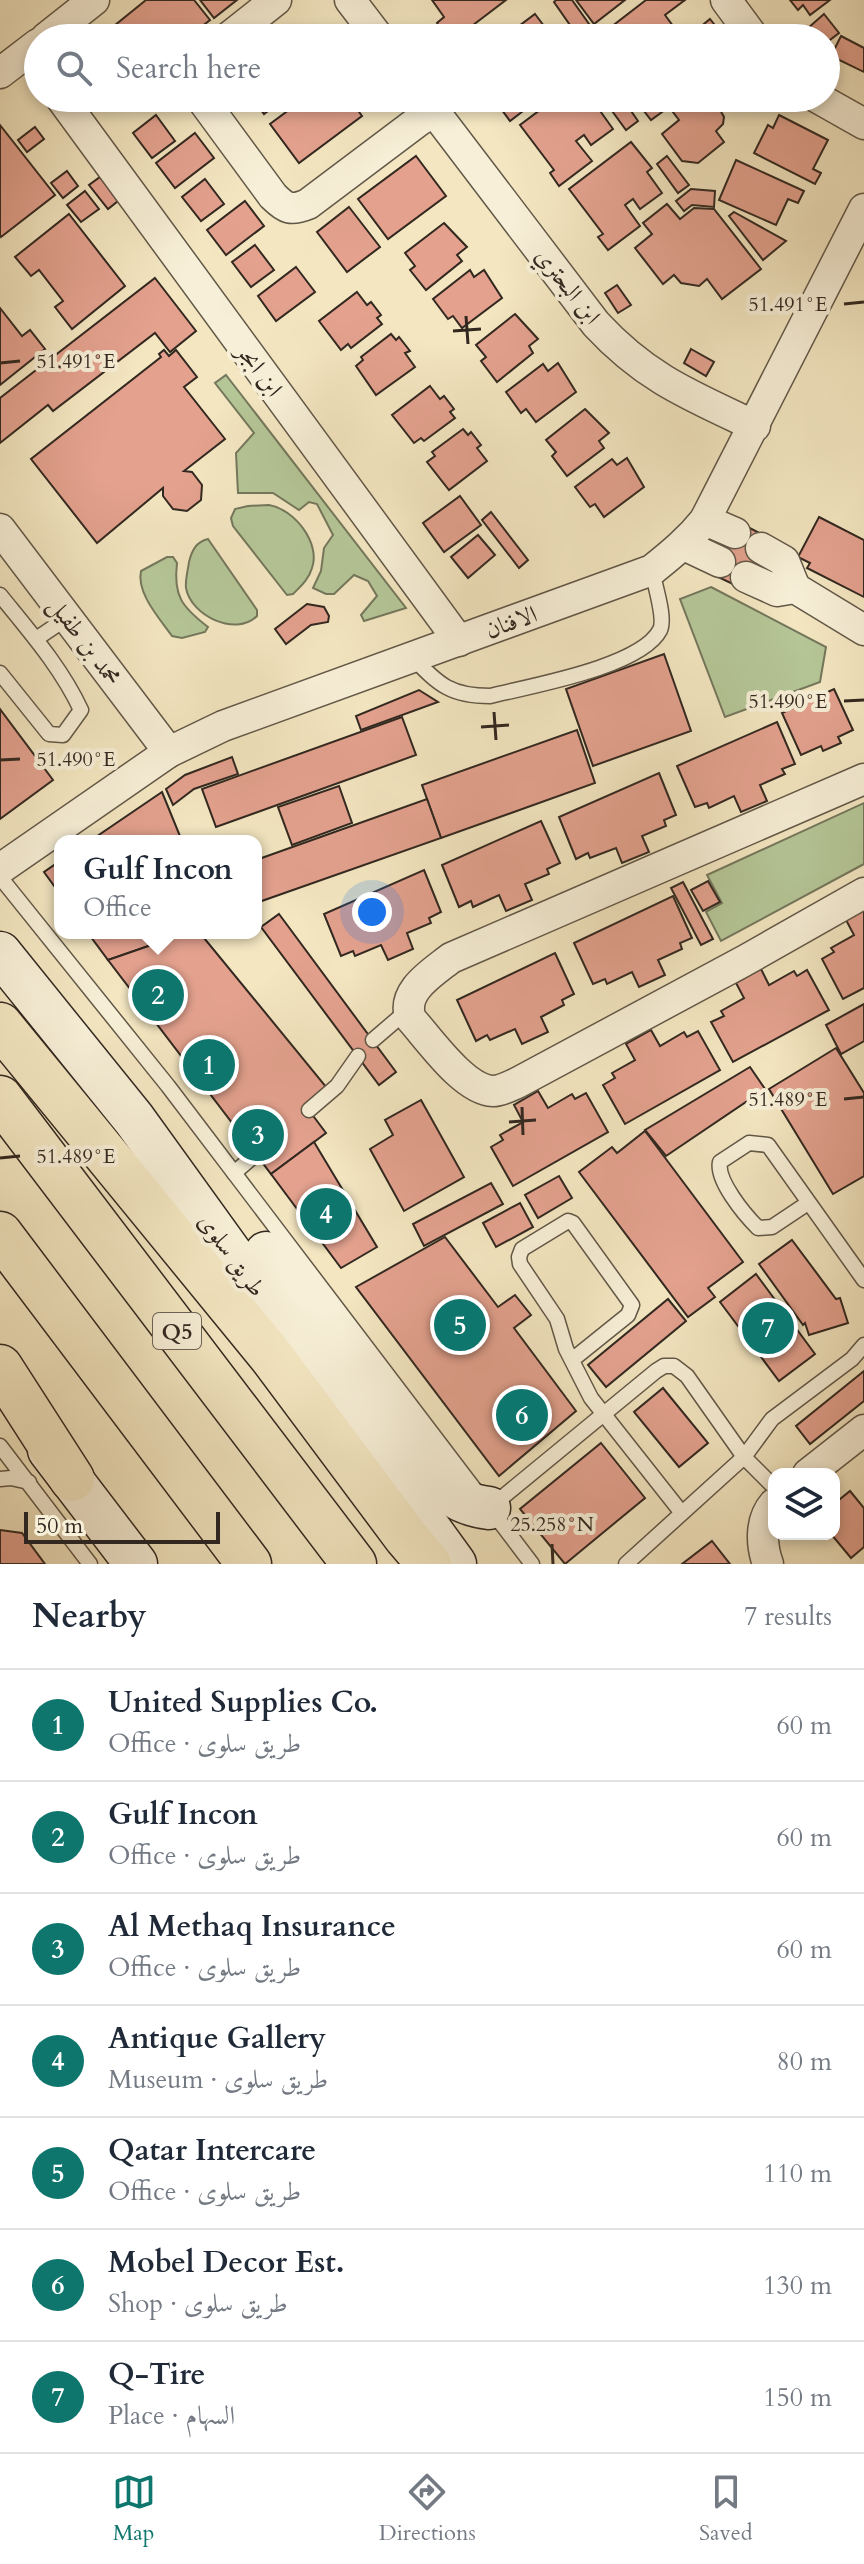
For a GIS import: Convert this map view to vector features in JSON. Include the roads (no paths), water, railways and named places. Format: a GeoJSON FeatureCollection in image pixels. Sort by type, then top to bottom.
{"type":"FeatureCollection","features":[{"type":"Feature","properties":{"kind":"highway"},"geometry":{"type":"LineString","coordinates":[[0,1025],[271,1356],[429,1564]]}},
{"type":"Feature","properties":{"kind":"highway","name":"Q5"},"geometry":{"type":"LineString","coordinates":[[0,1098],[354,1564]]}},
{"type":"Feature","properties":{"kind":"highway"},"geometry":{"type":"LineString","coordinates":[[0,1234],[249,1564]]}},
{"type":"Feature","properties":{"kind":"highway"},"geometry":{"type":"LineString","coordinates":[[0,1367],[72,1479]]}},
{"type":"Feature","properties":{"kind":"main road","name":"طريق سلوى"},"geometry":{"type":"LineString","coordinates":[[0,953],[134,1119],[455,1564]]}},
{"type":"Feature","properties":{"kind":"main road"},"geometry":{"type":"LineString","coordinates":[[134,1119],[177,1149],[216,1189],[438,1483],[453,1498],[489,1508]]}},
{"type":"Feature","properties":{"kind":"main road"},"geometry":{"type":"LineString","coordinates":[[0,1386],[136,1564]]}},
{"type":"Feature","properties":{"kind":"street"},"geometry":{"type":"LineString","coordinates":[[67,24],[94,0]]}},
{"type":"Feature","properties":{"kind":"street"},"geometry":{"type":"LineString","coordinates":[[246,24],[276,0]]}},
{"type":"Feature","properties":{"kind":"street"},"geometry":{"type":"LineString","coordinates":[[350,0],[368,24]]}},
{"type":"Feature","properties":{"kind":"street"},"geometry":{"type":"LineString","coordinates":[[726,0],[744,24]]}},
{"type":"Feature","properties":{"kind":"street"},"geometry":{"type":"LineString","coordinates":[[0,73],[24,58]]}},
{"type":"Feature","properties":{"kind":"street"},"geometry":{"type":"LineString","coordinates":[[840,110],[864,124]]}},
{"type":"Feature","properties":{"kind":"street","name":"ابن ابجر"},"geometry":{"type":"LineString","coordinates":[[71,112],[459,641]]}},
{"type":"Feature","properties":{"kind":"street"},"geometry":{"type":"LineString","coordinates":[[211,112],[273,196],[285,207],[294,210],[308,204],[417,122],[424,112]]}},
{"type":"Feature","properties":{"kind":"street","name":"ابن البحتري"},"geometry":{"type":"LineString","coordinates":[[434,112],[613,342],[649,373],[670,386],[755,426]]}},
{"type":"Feature","properties":{"kind":"street","name":"الافنان"},"geometry":{"type":"LineString","coordinates":[[0,869],[169,752],[223,726],[652,570],[684,545],[705,520],[864,209]]}},
{"type":"Feature","properties":{"kind":"street"},"geometry":{"type":"LineString","coordinates":[[705,520],[784,561],[795,588],[864,630]]}},
{"type":"Feature","properties":{"kind":"street","name":"محمد بن طفيل"},"geometry":{"type":"LineString","coordinates":[[0,529],[169,752]]}},
{"type":"Feature","properties":{"kind":"street"},"geometry":{"type":"LineString","coordinates":[[684,545],[777,591],[795,588]]}},
{"type":"Feature","properties":{"kind":"street"},"geometry":{"type":"LineString","coordinates":[[864,779],[451,958],[415,989],[408,1002],[408,1010],[411,1019],[459,1073],[481,1088],[496,1091],[517,1083],[744,961],[864,893]]}},
{"type":"Feature","properties":{"kind":"street"},"geometry":{"type":"LineString","coordinates":[[816,1468],[864,1430]]}},
{"type":"Feature","properties":{"kind":"street"},"geometry":{"type":"LineString","coordinates":[[768,1511],[764,1551],[768,1564]]}},
{"type":"Feature","properties":{"kind":"lane"},"geometry":{"type":"LineString","coordinates":[[413,658],[448,690],[474,696],[505,692],[619,661],[647,645],[660,630],[661,616],[652,570]]}},
{"type":"Feature","properties":{"kind":"lane"},"geometry":{"type":"LineString","coordinates":[[0,595],[72,690],[81,710],[63,735],[49,734],[0,673]]}},
{"type":"Feature","properties":{"kind":"lane"},"geometry":{"type":"LineString","coordinates":[[36,639],[67,618]]}},
{"type":"Feature","properties":{"kind":"lane"},"geometry":{"type":"LineString","coordinates":[[0,877],[168,1086],[532,1564]]}},
{"type":"Feature","properties":{"kind":"lane"},"geometry":{"type":"LineString","coordinates":[[373,1040],[408,1010]]}},
{"type":"Feature","properties":{"kind":"lane"},"geometry":{"type":"LineString","coordinates":[[309,1110],[337,1086],[358,1056]]}},
{"type":"Feature","properties":{"kind":"lane"},"geometry":{"type":"LineString","coordinates":[[808,1203],[772,1227],[758,1228],[720,1176],[720,1162],[749,1143],[768,1145],[864,1280]]}},
{"type":"Feature","properties":{"kind":"lane"},"geometry":{"type":"LineString","coordinates":[[234,1173],[256,1154]]}},
{"type":"Feature","properties":{"kind":"lane"},"geometry":{"type":"LineString","coordinates":[[572,1360],[628,1315],[632,1305],[573,1223],[568,1221],[522,1249],[519,1257],[524,1273],[557,1319],[572,1360],[591,1398],[681,1512]]}},
{"type":"Feature","properties":{"kind":"lane"},"geometry":{"type":"LineString","coordinates":[[626,1564],[744,1457],[772,1419],[852,1359],[864,1345]]}},
{"type":"Feature","properties":{"kind":"lane"},"geometry":{"type":"LineString","coordinates":[[489,1508],[664,1366],[674,1366],[687,1376],[744,1457],[768,1481]]}},
{"type":"Feature","properties":{"kind":"lane"},"geometry":{"type":"LineString","coordinates":[[0,1446],[90,1564]]}},
{"type":"Feature","properties":{"kind":"lane"},"geometry":{"type":"LineString","coordinates":[[0,1479],[29,1482]]}},
{"type":"Feature","properties":{"kind":"place","name":"Gulf Incon"},"geometry":{"type":"Point","coordinates":[158,995]}},
{"type":"Feature","properties":{"kind":"place","name":"United Supplies Co."},"geometry":{"type":"Point","coordinates":[209,1065]}},
{"type":"Feature","properties":{"kind":"place","name":"Al Methaq Insurance"},"geometry":{"type":"Point","coordinates":[258,1135]}},
{"type":"Feature","properties":{"kind":"place","name":"Antique Gallery"},"geometry":{"type":"Point","coordinates":[326,1214]}},
{"type":"Feature","properties":{"kind":"place","name":"Qatar Intercare"},"geometry":{"type":"Point","coordinates":[460,1325]}},
{"type":"Feature","properties":{"kind":"place","name":"Q-Tire"},"geometry":{"type":"Point","coordinates":[768,1328]}},
{"type":"Feature","properties":{"kind":"place","name":"Mobel Decor Est."},"geometry":{"type":"Point","coordinates":[522,1415]}}]}
